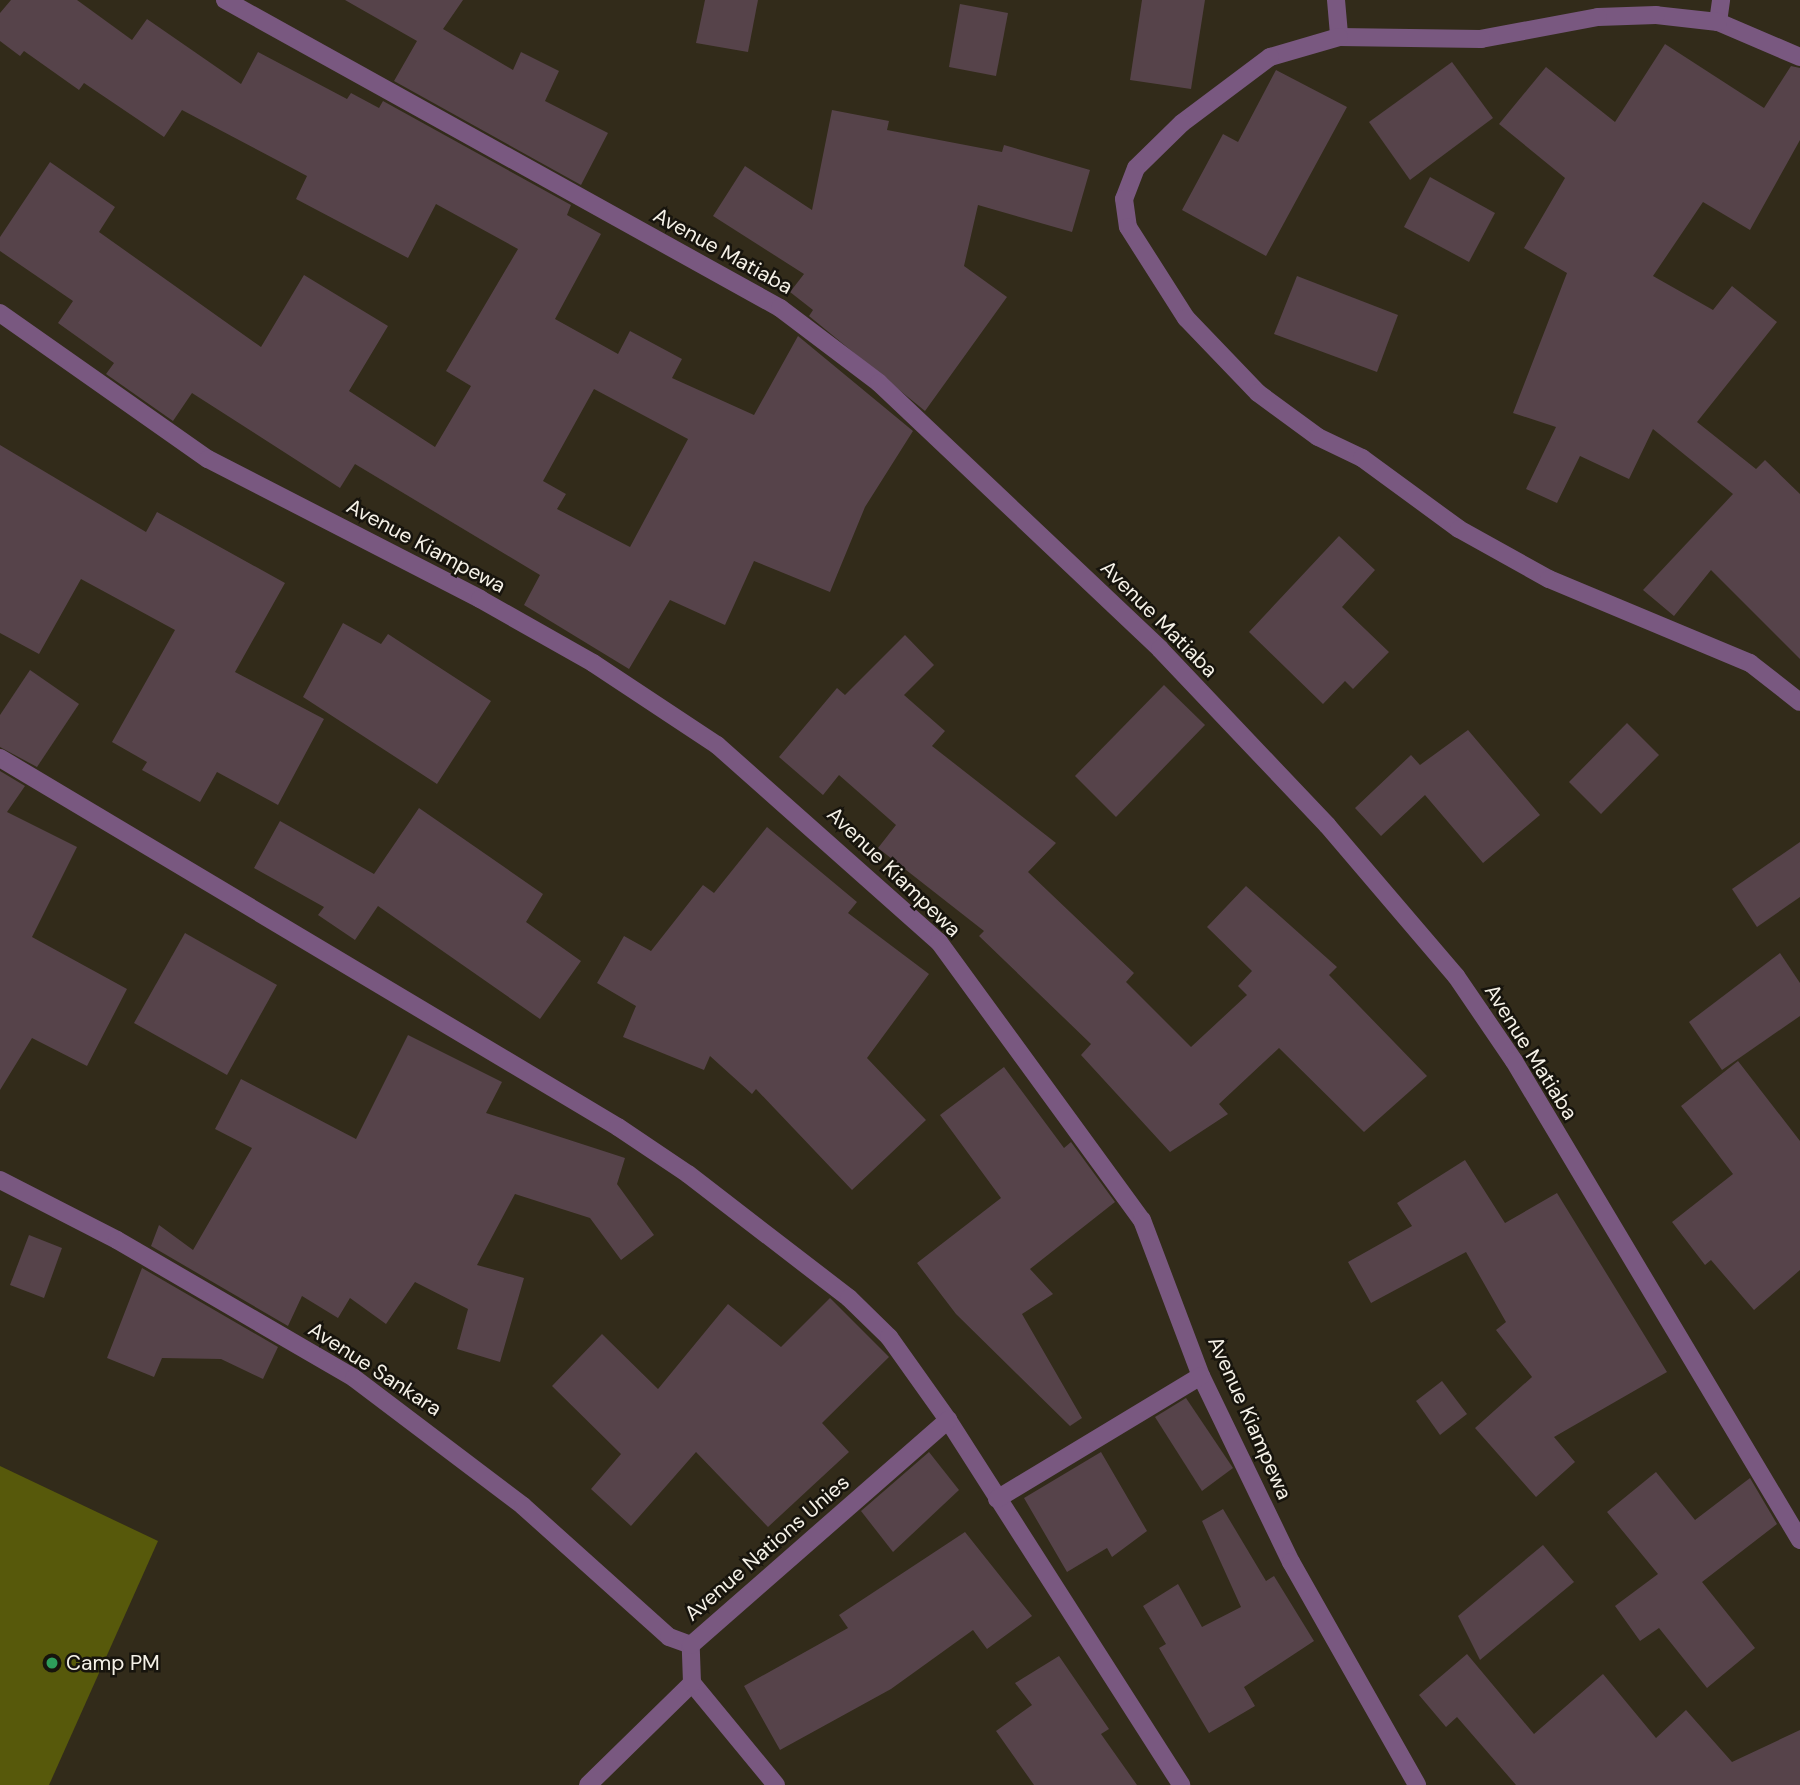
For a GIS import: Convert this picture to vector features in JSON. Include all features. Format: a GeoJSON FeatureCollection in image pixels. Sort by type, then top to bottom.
{"type":"FeatureCollection","features":[{"type":"Feature","properties":{"kind":"street","name":"Avenue Matiaba"},"geometry":{"type":"LineString","coordinates":[[225,0],[780,308],[879,383],[1160,649],[1327,825],[1455,976],[1514,1061],[1800,1540]]}},
{"type":"Feature","properties":{"kind":"street"},"geometry":{"type":"LineString","coordinates":[[1336,0],[1339,37]]}},
{"type":"Feature","properties":{"kind":"street"},"geometry":{"type":"LineString","coordinates":[[1718,22],[1721,0]]}},
{"type":"Feature","properties":{"kind":"street"},"geometry":{"type":"LineString","coordinates":[[1800,57],[1718,22],[1609,17],[1481,39],[1339,37],[1270,57],[1182,123],[1136,168],[1124,199],[1128,227],[1186,318],[1258,393],[1459,528],[1549,579],[1749,663],[1800,702]]}},
{"type":"Feature","properties":{"kind":"street","name":"Avenue Kiampewa"},"geometry":{"type":"LineString","coordinates":[[0,313],[208,459],[593,663],[717,745],[799,812],[939,942],[1128,1198],[1161,1261],[1201,1376],[1291,1562],[1417,1785]]}},
{"type":"Feature","properties":{"kind":"street"},"geometry":{"type":"LineString","coordinates":[[0,758],[688,1174],[849,1298],[889,1337],[948,1420],[1181,1785]]}},
{"type":"Feature","properties":{"kind":"street","name":"Avenue Sankara"},"geometry":{"type":"LineString","coordinates":[[0,1180],[117,1240],[354,1378],[523,1506],[669,1637],[691,1645]]}},
{"type":"Feature","properties":{"kind":"street"},"geometry":{"type":"LineString","coordinates":[[997,1499],[1201,1376]]}},
{"type":"Feature","properties":{"kind":"street","name":"Avenue Nations Unies"},"geometry":{"type":"LineString","coordinates":[[692,1683],[691,1645],[948,1420]]}},
{"type":"Feature","properties":{"kind":"street"},"geometry":{"type":"LineString","coordinates":[[588,1785],[692,1683],[776,1785]]}},
{"type":"Feature","properties":{"kind":"shaded area","name":"Camp PM"},"geometry":{"type":"Polygon","coordinates":[[[0,1466],[158,1541],[49,1785],[0,1785],[0,1466]]]}},
{"type":"Feature","properties":{"kind":"building"},"geometry":{"type":"Polygon","coordinates":[[[11,0],[77,0],[132,40],[147,19],[241,84],[258,52],[347,99],[351,93],[379,108],[383,101],[571,205],[567,215],[601,234],[555,319],[618,354],[630,331],[682,359],[672,378],[754,415],[798,336],[913,431],[865,507],[830,592],[754,561],[725,625],[670,600],[629,669],[524,605],[540,575],[355,464],[340,488],[192,393],[173,421],[106,374],[114,363],[58,323],[73,301],[0,251],[0,237],[50,162],[115,207],[99,232],[261,347],[304,275],[388,326],[349,391],[435,447],[471,386],[446,371],[518,249],[436,204],[408,258],[296,199],[307,176],[182,110],[164,137],[84,83],[79,90],[24,51],[20,56],[0,41],[0,13],[11,0]],[[594,389],[543,481],[566,494],[557,509],[630,547],[688,439],[594,389]]]}},
{"type":"Feature","properties":{"kind":"building"},"geometry":{"type":"Polygon","coordinates":[[[345,0],[463,0],[443,29],[513,70],[521,52],[559,71],[545,101],[608,133],[581,185],[394,81],[417,41],[345,0]]]}},
{"type":"Feature","properties":{"kind":"building"},"geometry":{"type":"Polygon","coordinates":[[[705,0],[758,0],[748,52],[696,43],[705,0]]]}},
{"type":"Feature","properties":{"kind":"building"},"geometry":{"type":"Polygon","coordinates":[[[1142,0],[1205,0],[1191,89],[1130,80],[1142,0]]]}},
{"type":"Feature","properties":{"kind":"building"},"geometry":{"type":"Polygon","coordinates":[[[960,4],[1008,13],[996,76],[949,67],[960,4]]]}},
{"type":"Feature","properties":{"kind":"building"},"geometry":{"type":"Polygon","coordinates":[[[1665,44],[1764,108],[1791,66],[1800,68],[1800,140],[1750,230],[1703,202],[1653,276],[1713,310],[1732,286],[1777,322],[1697,422],[1756,469],[1765,460],[1800,494],[1800,659],[1711,570],[1674,616],[1643,590],[1733,494],[1653,429],[1629,479],[1580,456],[1557,503],[1526,489],[1556,427],[1513,413],[1567,273],[1524,248],[1565,178],[1499,124],[1546,67],[1615,122],[1665,44]]]}},
{"type":"Feature","properties":{"kind":"building"},"geometry":{"type":"Polygon","coordinates":[[[1452,62],[1493,118],[1410,180],[1369,122],[1452,62]]]}},
{"type":"Feature","properties":{"kind":"building"},"geometry":{"type":"Polygon","coordinates":[[[1276,70],[1347,107],[1266,256],[1182,210],[1223,134],[1238,142],[1276,70]]]}},
{"type":"Feature","properties":{"kind":"building"},"geometry":{"type":"Polygon","coordinates":[[[832,110],[889,121],[887,130],[1002,152],[1004,145],[1090,170],[1072,232],[978,205],[964,266],[1007,297],[925,411],[809,316],[813,310],[790,292],[804,274],[713,216],[745,166],[812,210],[832,110]]]}},
{"type":"Feature","properties":{"kind":"building"},"geometry":{"type":"Polygon","coordinates":[[[1430,177],[1495,213],[1469,262],[1404,227],[1430,177]]]}},
{"type":"Feature","properties":{"kind":"building"},"geometry":{"type":"Polygon","coordinates":[[[1297,276],[1398,315],[1377,372],[1274,334],[1297,276]]]}},
{"type":"Feature","properties":{"kind":"building"},"geometry":{"type":"Polygon","coordinates":[[[0,445],[146,532],[157,512],[285,583],[235,672],[324,719],[278,805],[217,772],[200,802],[142,770],[147,762],[112,742],[175,630],[81,579],[39,654],[0,633],[0,445]]]}},
{"type":"Feature","properties":{"kind":"building"},"geometry":{"type":"Polygon","coordinates":[[[1339,536],[1375,570],[1342,607],[1389,652],[1353,689],[1345,681],[1323,704],[1249,632],[1339,536]]]}},
{"type":"Feature","properties":{"kind":"building"},"geometry":{"type":"Polygon","coordinates":[[[343,623],[381,644],[388,634],[491,701],[437,784],[303,697],[343,623]]]}},
{"type":"Feature","properties":{"kind":"building"},"geometry":{"type":"Polygon","coordinates":[[[905,635],[934,665],[904,695],[945,731],[932,746],[1056,843],[1028,872],[1134,973],[1126,982],[1191,1047],[1247,995],[1238,986],[1252,971],[1207,927],[1246,886],[1337,967],[1329,975],[1427,1076],[1364,1132],[1279,1048],[1219,1104],[1228,1114],[1170,1152],[1081,1055],[1091,1044],[979,936],[984,931],[878,848],[896,825],[839,775],[823,795],[779,757],[837,688],[845,695],[905,635]]]}},
{"type":"Feature","properties":{"kind":"building"},"geometry":{"type":"Polygon","coordinates":[[[30,670],[79,704],[37,767],[0,747],[0,715],[30,670]]]}},
{"type":"Feature","properties":{"kind":"building"},"geometry":{"type":"Polygon","coordinates":[[[1164,685],[1205,725],[1116,817],[1075,776],[1164,685]]]}},
{"type":"Feature","properties":{"kind":"building"},"geometry":{"type":"Polygon","coordinates":[[[1627,723],[1659,755],[1601,814],[1569,782],[1627,723]]]}},
{"type":"Feature","properties":{"kind":"building"},"geometry":{"type":"Polygon","coordinates":[[[1468,730],[1540,815],[1483,863],[1425,795],[1381,836],[1355,808],[1411,755],[1420,765],[1468,730]]]}},
{"type":"Feature","properties":{"kind":"building"},"geometry":{"type":"Polygon","coordinates":[[[0,771],[25,786],[7,812],[77,847],[32,937],[127,989],[87,1066],[32,1038],[0,1090],[0,771]]]}},
{"type":"Feature","properties":{"kind":"building"},"geometry":{"type":"Polygon","coordinates":[[[419,808],[543,894],[526,922],[581,961],[540,1019],[378,906],[355,940],[318,915],[324,907],[254,868],[280,821],[374,874],[419,808]]]}},
{"type":"Feature","properties":{"kind":"building"},"geometry":{"type":"Polygon","coordinates":[[[767,827],[857,902],[848,913],[929,974],[867,1058],[926,1120],[852,1190],[756,1089],[752,1094],[710,1056],[704,1070],[623,1037],[636,1006],[597,983],[624,936],[651,951],[703,885],[714,893],[767,827]]]}},
{"type":"Feature","properties":{"kind":"building"},"geometry":{"type":"Polygon","coordinates":[[[1800,842],[1800,897],[1757,927],[1732,889],[1800,842]]]}},
{"type":"Feature","properties":{"kind":"building"},"geometry":{"type":"Polygon","coordinates":[[[185,933],[277,985],[227,1075],[134,1023],[185,933]]]}},
{"type":"Feature","properties":{"kind":"building"},"geometry":{"type":"Polygon","coordinates":[[[1780,953],[1800,983],[1800,1016],[1722,1070],[1689,1022],[1780,953]]]}},
{"type":"Feature","properties":{"kind":"building"},"geometry":{"type":"Polygon","coordinates":[[[408,1035],[502,1082],[486,1113],[625,1158],[617,1184],[654,1235],[621,1260],[590,1218],[515,1194],[477,1265],[524,1278],[500,1362],[457,1349],[468,1309],[415,1282],[386,1324],[350,1298],[338,1318],[302,1296],[288,1326],[151,1246],[159,1225],[193,1250],[252,1148],[215,1129],[241,1079],[356,1139],[408,1035]]]}},
{"type":"Feature","properties":{"kind":"building"},"geometry":{"type":"Polygon","coordinates":[[[1738,1061],[1800,1141],[1800,1270],[1754,1310],[1711,1260],[1705,1265],[1672,1222],[1733,1174],[1681,1106],[1738,1061]]]}},
{"type":"Feature","properties":{"kind":"building"},"geometry":{"type":"Polygon","coordinates":[[[1004,1067],[1064,1148],[1071,1142],[1115,1202],[1030,1269],[1053,1294],[1022,1314],[1082,1418],[1070,1426],[956,1314],[917,1263],[1001,1198],[940,1115],[1004,1067]]]}},
{"type":"Feature","properties":{"kind":"building"},"geometry":{"type":"Polygon","coordinates":[[[1465,1160],[1505,1223],[1557,1193],[1667,1372],[1554,1437],[1575,1462],[1536,1497],[1475,1428],[1532,1377],[1496,1330],[1506,1322],[1466,1252],[1371,1303],[1348,1262],[1412,1226],[1397,1203],[1465,1160]]]}},
{"type":"Feature","properties":{"kind":"building"},"geometry":{"type":"Polygon","coordinates":[[[29,1235],[62,1248],[44,1298],[10,1285],[29,1235]]]}},
{"type":"Feature","properties":{"kind":"building"},"geometry":{"type":"Polygon","coordinates":[[[142,1268],[278,1347],[263,1379],[221,1359],[162,1358],[154,1377],[107,1358],[142,1268]]]}},
{"type":"Feature","properties":{"kind":"building"},"geometry":{"type":"Polygon","coordinates":[[[830,1298],[889,1357],[822,1423],[849,1452],[768,1527],[696,1452],[631,1526],[591,1489],[621,1454],[552,1386],[602,1334],[658,1389],[728,1304],[781,1347],[830,1298]]]}},
{"type":"Feature","properties":{"kind":"building"},"geometry":{"type":"Polygon","coordinates":[[[1442,1381],[1467,1414],[1440,1435],[1416,1401],[1442,1381]]]}},
{"type":"Feature","properties":{"kind":"building"},"geometry":{"type":"Polygon","coordinates":[[[1186,1398],[1233,1468],[1202,1491],[1155,1417],[1186,1398]]]}},
{"type":"Feature","properties":{"kind":"building"},"geometry":{"type":"Polygon","coordinates":[[[929,1452],[959,1490],[893,1552],[861,1511],[929,1452]]]}},
{"type":"Feature","properties":{"kind":"building"},"geometry":{"type":"Polygon","coordinates":[[[1101,1452],[1147,1531],[1112,1557],[1107,1548],[1067,1572],[1024,1498],[1101,1452]]]}},
{"type":"Feature","properties":{"kind":"building"},"geometry":{"type":"Polygon","coordinates":[[[1656,1472],[1695,1520],[1750,1478],[1777,1524],[1702,1582],[1755,1648],[1707,1688],[1659,1628],[1640,1641],[1615,1606],[1658,1574],[1607,1512],[1656,1472]]]}},
{"type":"Feature","properties":{"kind":"building"},"geometry":{"type":"Polygon","coordinates":[[[1223,1509],[1266,1581],[1274,1576],[1314,1641],[1244,1687],[1255,1706],[1209,1733],[1159,1648],[1166,1644],[1143,1606],[1178,1584],[1202,1627],[1241,1607],[1202,1521],[1223,1509]]]}},
{"type":"Feature","properties":{"kind":"building"},"geometry":{"type":"Polygon","coordinates":[[[965,1532],[1032,1616],[987,1649],[973,1630],[891,1689],[780,1750],[744,1686],[848,1628],[839,1615],[965,1532]]]}},
{"type":"Feature","properties":{"kind":"building"},"geometry":{"type":"Polygon","coordinates":[[[1543,1545],[1574,1582],[1480,1660],[1458,1616],[1543,1545]]]}},
{"type":"Feature","properties":{"kind":"building"},"geometry":{"type":"Polygon","coordinates":[[[1467,1654],[1534,1734],[1603,1674],[1656,1738],[1686,1710],[1732,1762],[1800,1730],[1800,1785],[1516,1785],[1457,1717],[1446,1727],[1419,1695],[1467,1654]]]}},
{"type":"Feature","properties":{"kind":"building"},"geometry":{"type":"Polygon","coordinates":[[[1059,1656],[1109,1729],[1101,1734],[1137,1785],[1034,1785],[996,1731],[1032,1705],[1015,1683],[1059,1656]]]}},
{"type":"Feature","properties":{"kind":"place","name":"Camp PM"},"geometry":{"type":"Point","coordinates":[52,1663]}}]}
